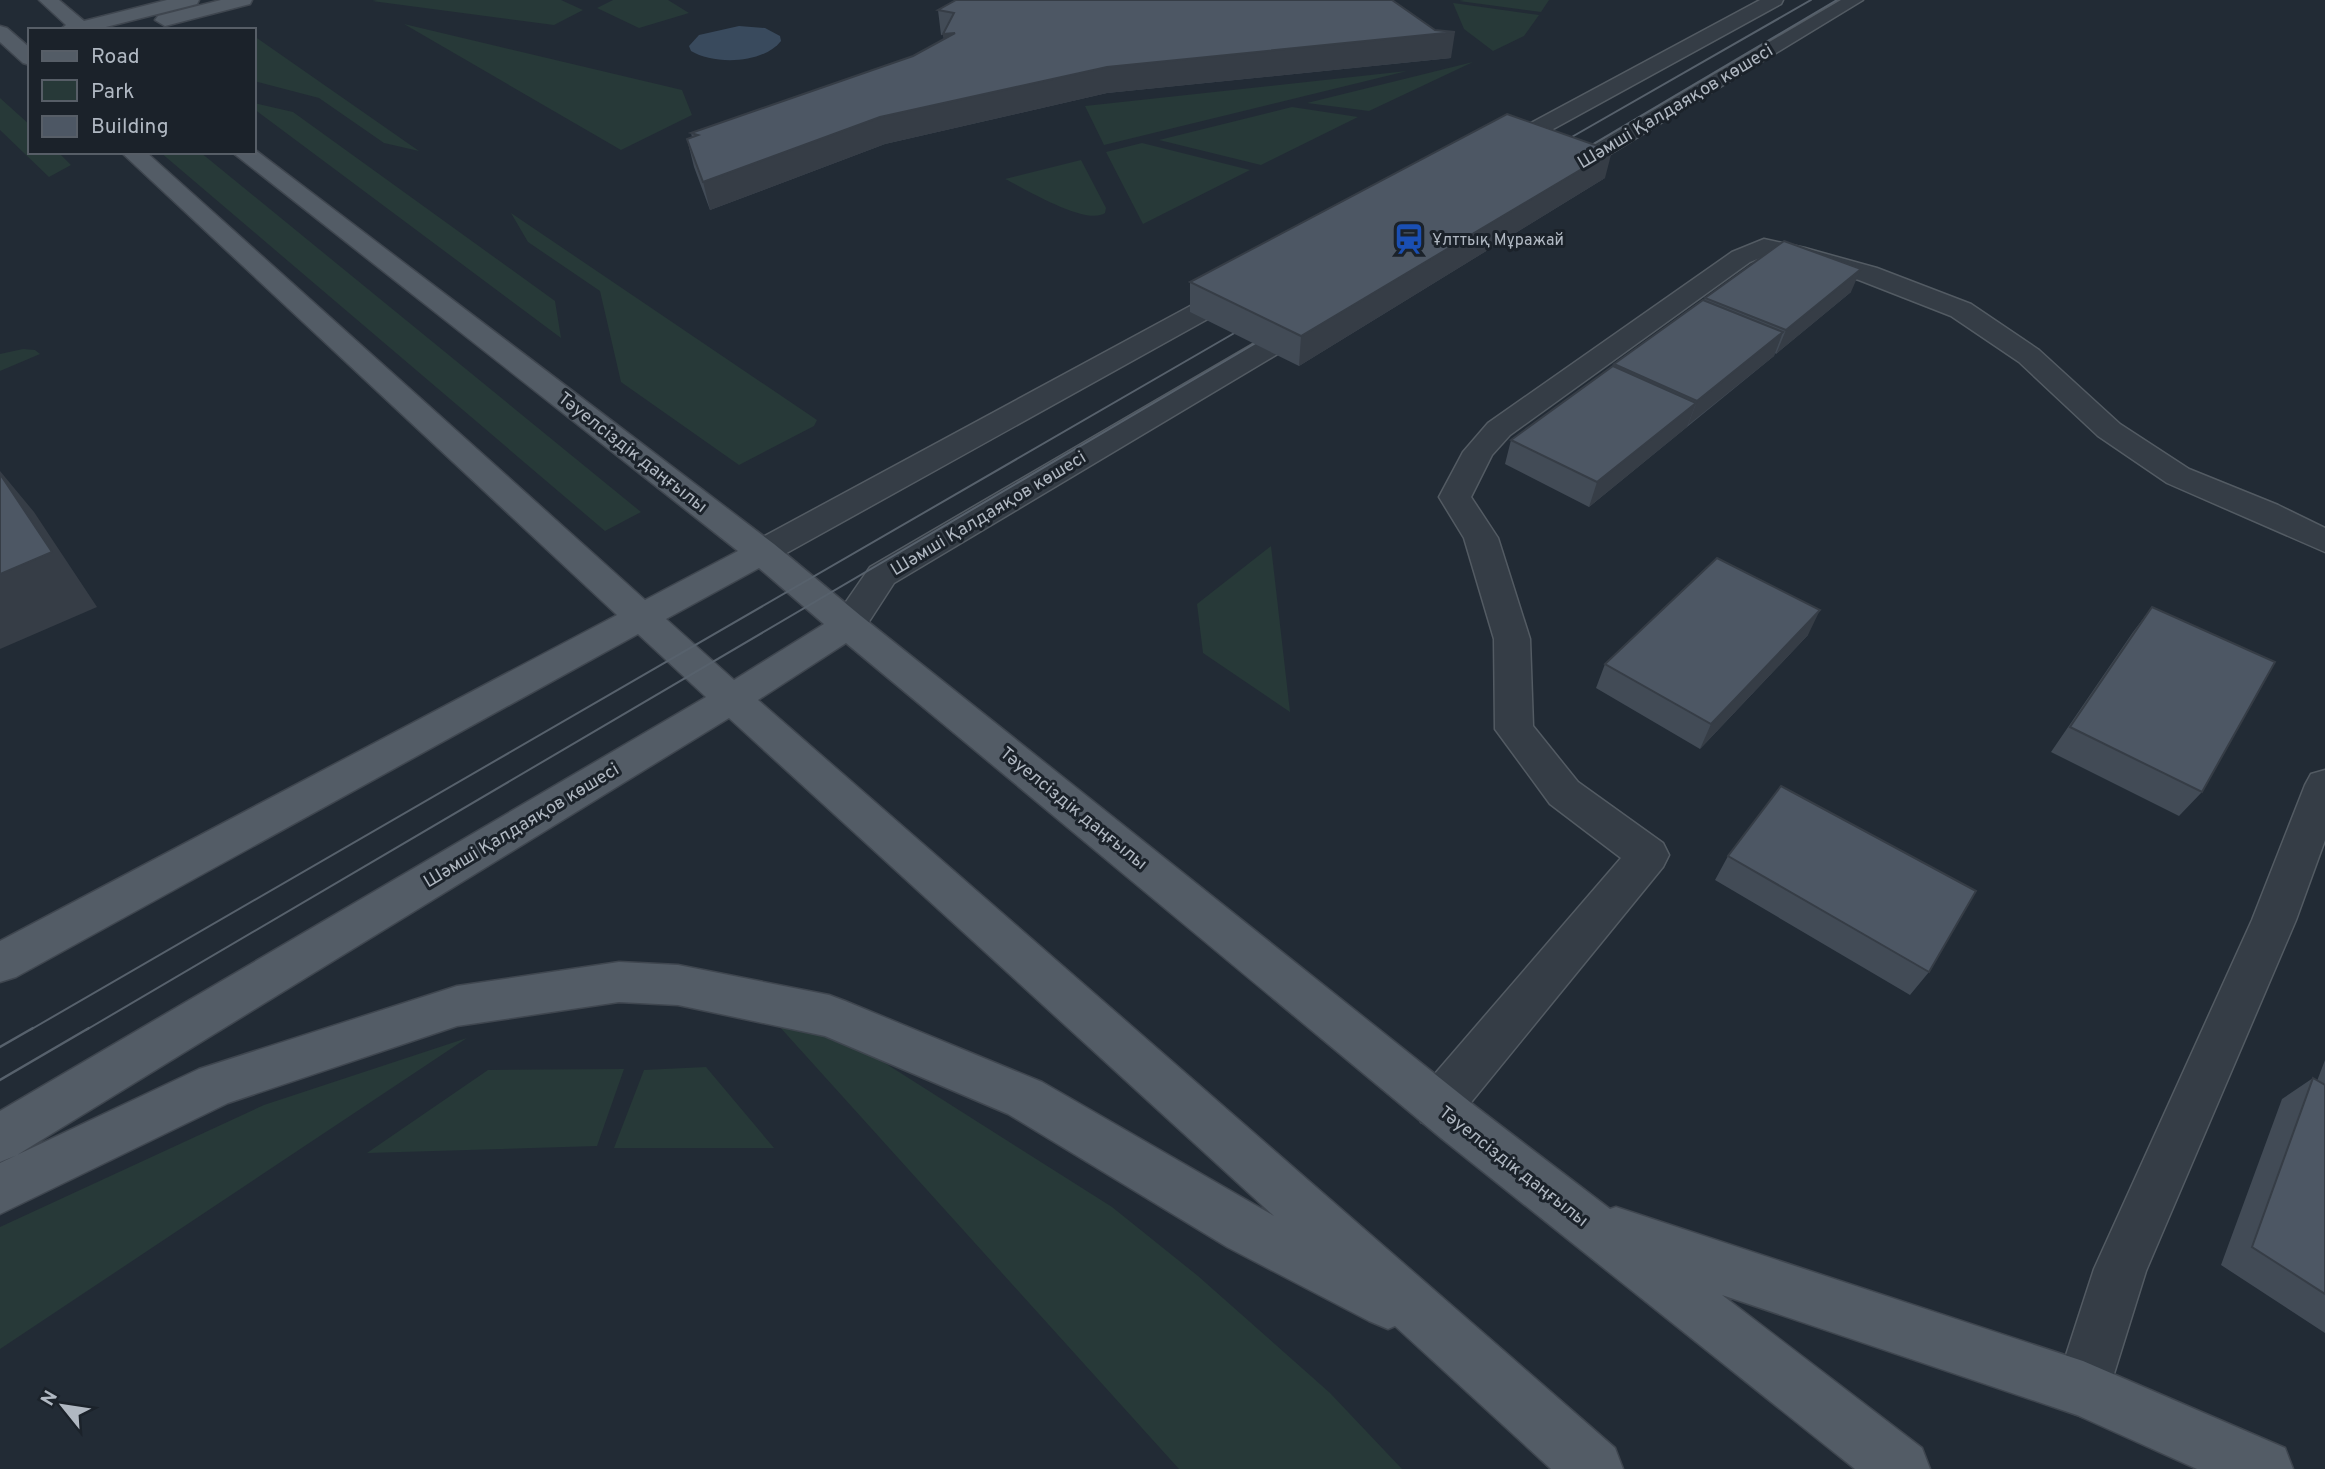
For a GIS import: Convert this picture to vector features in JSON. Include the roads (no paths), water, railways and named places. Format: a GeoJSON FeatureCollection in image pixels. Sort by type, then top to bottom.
{"type":"FeatureCollection","features":[{"type":"Feature","properties":{"kind":"main road"},"geometry":{"type":"LineString","coordinates":[[48,0],[78,28]]}},
{"type":"Feature","properties":{"kind":"main road"},"geometry":{"type":"LineString","coordinates":[[83,28],[190,0]]}},
{"type":"Feature","properties":{"kind":"main road"},"geometry":{"type":"LineString","coordinates":[[137,28],[243,0]]}},
{"type":"Feature","properties":{"kind":"main road"},"geometry":{"type":"LineString","coordinates":[[0,64],[18,48]]}},
{"type":"Feature","properties":{"kind":"main road"},"geometry":{"type":"LineString","coordinates":[[134,154],[732,699],[1438,1328],[1575,1458]]}},
{"type":"Feature","properties":{"kind":"main road","name":"Тәуелсіздік даңғылы"},"geometry":{"type":"LineString","coordinates":[[246,154],[762,552],[1438,1106],[1901,1469]]}},
{"type":"Feature","properties":{"kind":"main road"},"geometry":{"type":"LineString","coordinates":[[0,963],[762,552]]}},
{"type":"Feature","properties":{"kind":"main road","name":"Шәмші Қалдаяқов көшесі"},"geometry":{"type":"LineString","coordinates":[[0,1138],[732,699],[848,625]]}},
{"type":"Feature","properties":{"kind":"main road"},"geometry":{"type":"LineString","coordinates":[[0,1189],[216,1085],[457,1006],[619,982],[678,985],[829,1016],[1026,1097],[1245,1229],[1438,1328]]}},
{"type":"Feature","properties":{"kind":"main road"},"geometry":{"type":"LineString","coordinates":[[1588,1224],[2083,1389],[2264,1469]]}},
{"type":"Feature","properties":{"kind":"street"},"geometry":{"type":"LineString","coordinates":[[1470,166],[1774,0]]}},
{"type":"Feature","properties":{"kind":"street","name":"Шәмші Қалдаяқов көшесі"},"geometry":{"type":"LineString","coordinates":[[1534,190],[1854,0]]}},
{"type":"Feature","properties":{"kind":"street"},"geometry":{"type":"LineString","coordinates":[[1438,1106],[1648,855],[1564,793],[1514,729],[1512,639],[1481,538],[1455,497],[1478,452],[1499,429],[1741,257],[1764,247],[1796,253],[1868,274],[1961,310],[2029,356],[2109,430],[2178,476],[2266,512],[2325,541]]}},
{"type":"Feature","properties":{"kind":"street"},"geometry":{"type":"LineString","coordinates":[[762,552],[1263,278]]}},
{"type":"Feature","properties":{"kind":"street","name":"Шәмші Қалдаяқов көшесі"},"geometry":{"type":"LineString","coordinates":[[848,625],[883,575],[1333,309]]}},
{"type":"Feature","properties":{"kind":"street"},"geometry":{"type":"LineString","coordinates":[[2083,1389],[2120,1269],[2274,920],[2325,785]]}},
{"type":"Feature","properties":{"kind":"water"},"geometry":{"type":"Polygon","coordinates":[[[739,26],[765,28],[780,36],[781,41],[763,54],[738,60],[712,59],[691,51],[689,46],[699,35],[739,26]]]}},
{"type":"Feature","properties":{"kind":"tram line"},"geometry":{"type":"LineString","coordinates":[[1556,146],[1811,0]]}},
{"type":"Feature","properties":{"kind":"tram line"},"geometry":{"type":"LineString","coordinates":[[1578,153],[1837,0]]}},
{"type":"Feature","properties":{"kind":"tram line"},"geometry":{"type":"LineString","coordinates":[[30,1030],[1250,324]]}},
{"type":"Feature","properties":{"kind":"tram line"},"geometry":{"type":"LineString","coordinates":[[86,1030],[1271,334]]}},
{"type":"Feature","properties":{"kind":"tram line"},"geometry":{"type":"LineString","coordinates":[[0,1047],[33,1028]]}},
{"type":"Feature","properties":{"kind":"tram line"},"geometry":{"type":"LineString","coordinates":[[0,1080],[89,1028]]}},
{"type":"Feature","properties":{"kind":"place","name":"Ұлттық Мұражай"},"geometry":{"type":"Point","coordinates":[1409,239]}}]}
